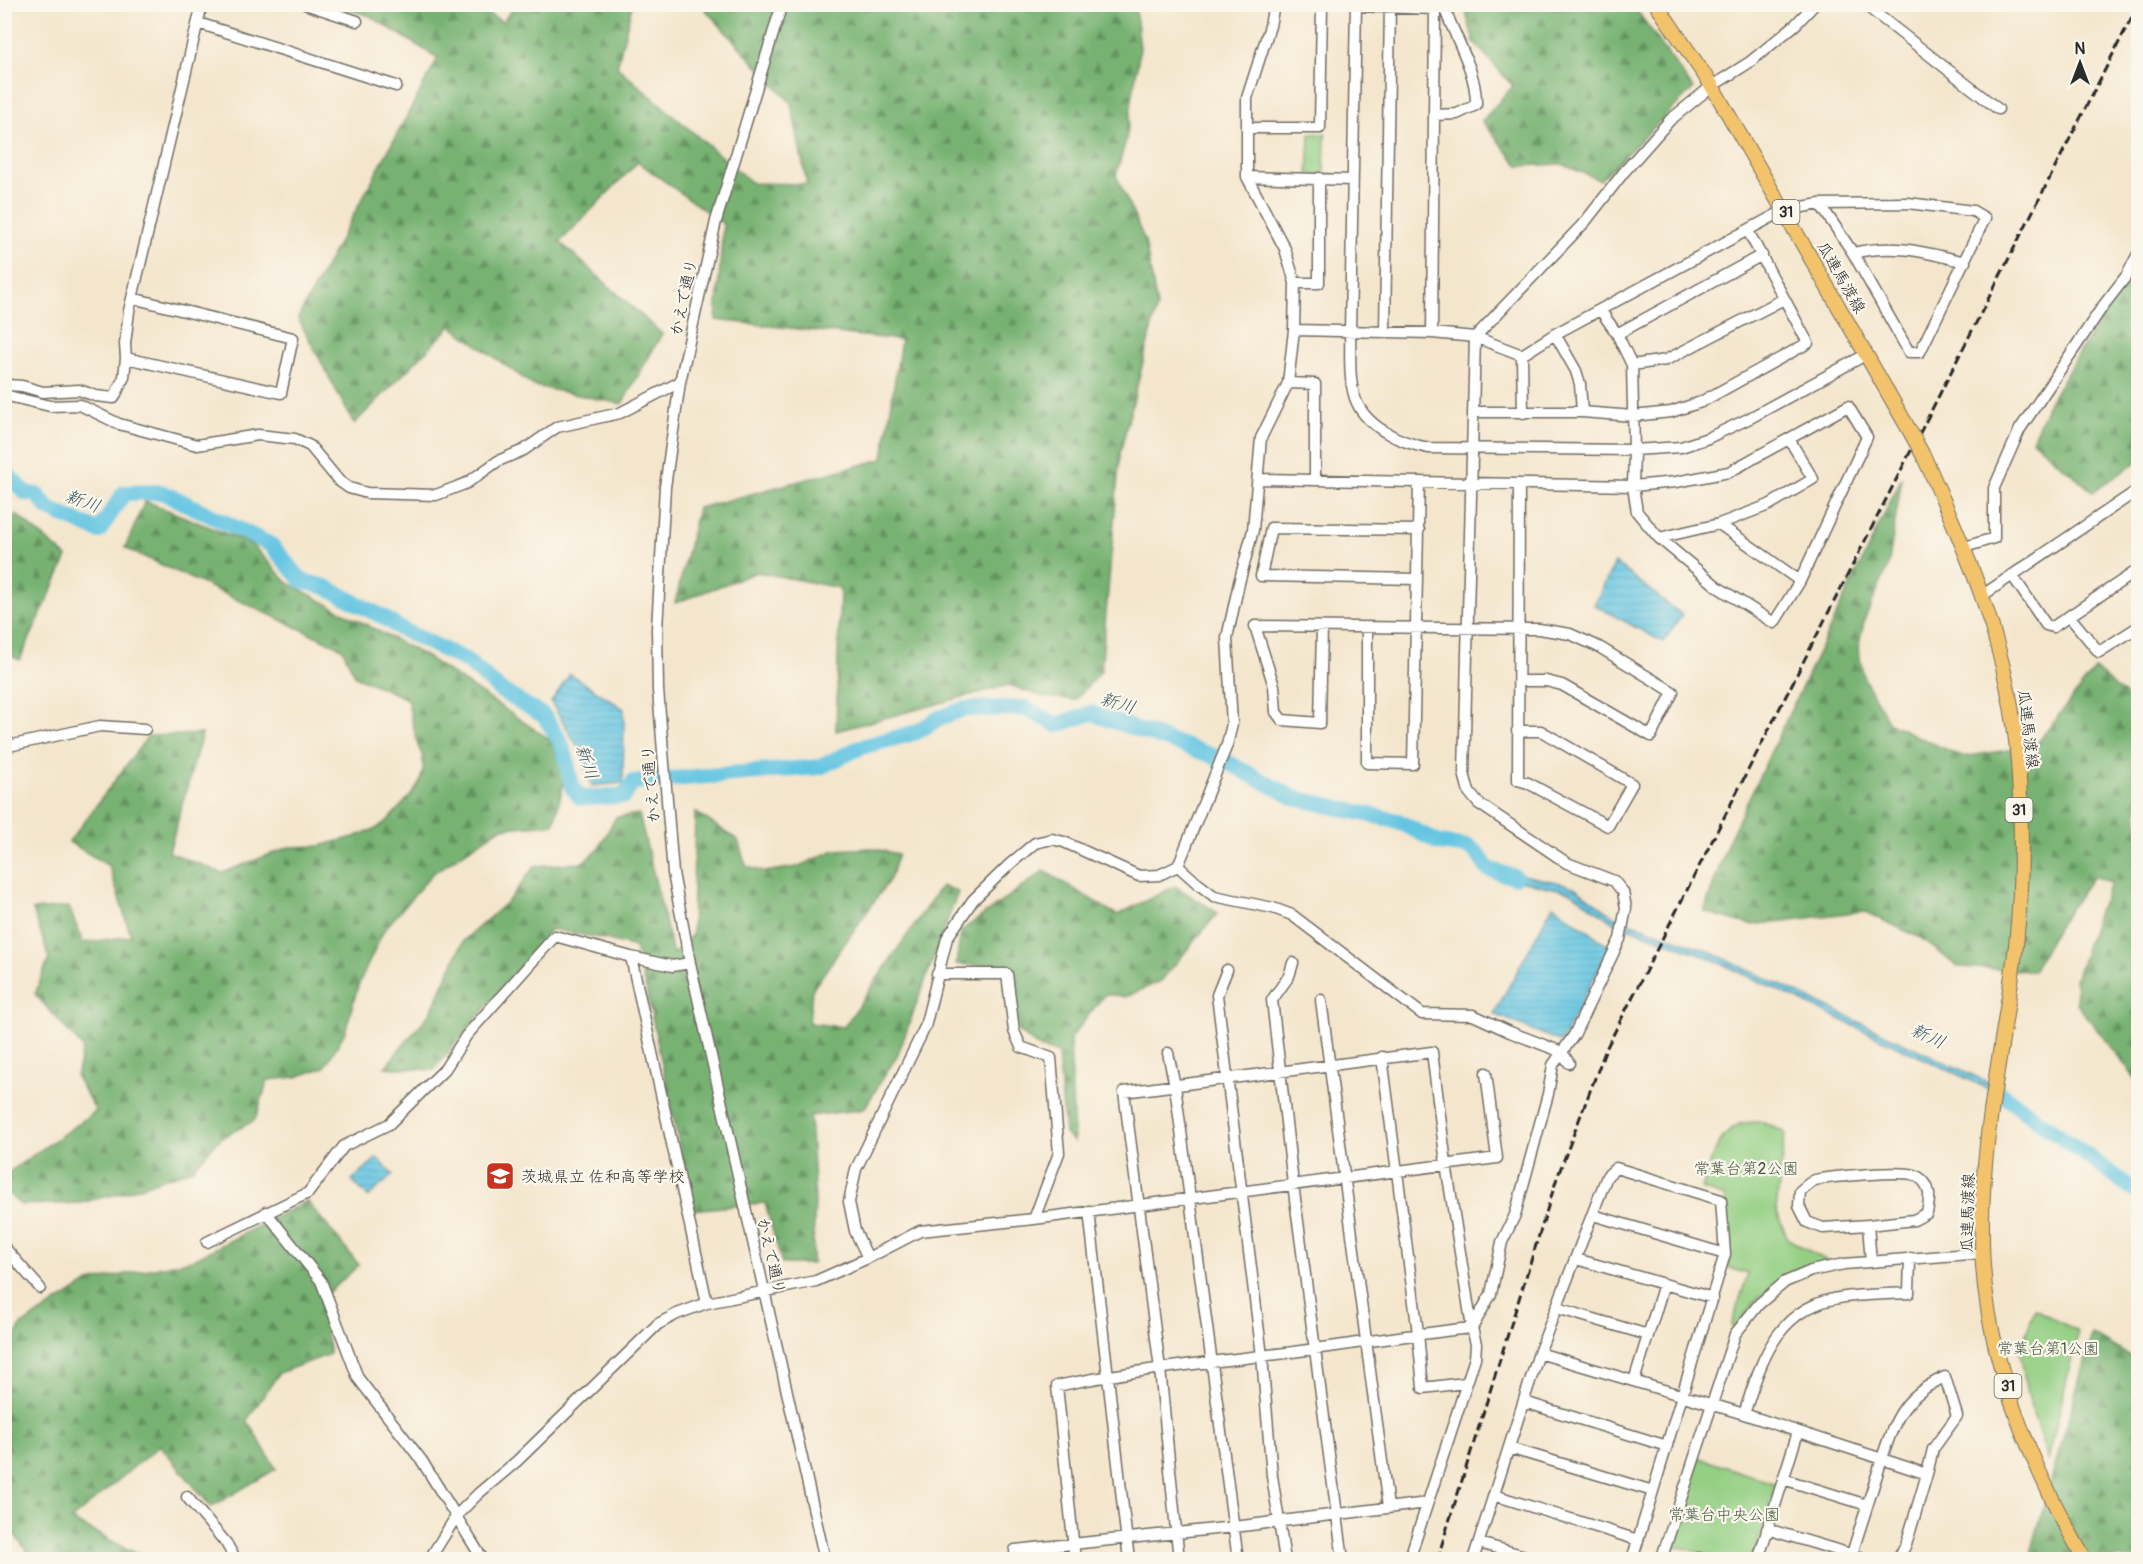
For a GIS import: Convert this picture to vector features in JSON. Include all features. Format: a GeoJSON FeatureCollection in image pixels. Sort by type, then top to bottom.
{"type":"FeatureCollection","features":[{"type":"Feature","properties":{"kind":"main road","name":"瓜連馬渡線"},"geometry":{"type":"LineString","coordinates":[[1656,4],[1712,86],[1785,210],[1924,457],[1965,547],[1983,594],[2006,674],[2016,739],[2020,869],[2015,946],[1991,1100],[1982,1199],[1982,1252],[1988,1309],[2016,1415],[2048,1493],[2085,1560]]}},
{"type":"Feature","properties":{"kind":"street"},"geometry":{"type":"LineString","coordinates":[[202,4],[132,298],[125,344],[124,378],[114,398],[96,396],[79,390],[44,392],[8,385],[4,393],[50,406],[80,405],[119,424],[196,445],[258,435],[295,439],[310,446],[339,481],[349,488],[367,493],[436,495],[467,483],[498,461],[524,450],[557,427],[620,413],[680,382]]}},
{"type":"Feature","properties":{"kind":"street"},"geometry":{"type":"LineString","coordinates":[[304,4],[357,21]]}},
{"type":"Feature","properties":{"kind":"street","name":"かえで通り"},"geometry":{"type":"LineString","coordinates":[[782,4],[716,221],[680,382],[665,487],[657,629],[659,708],[675,883],[690,963],[825,1560]]}},
{"type":"Feature","properties":{"kind":"street"},"geometry":{"type":"LineString","coordinates":[[868,1258],[855,1231],[849,1202],[856,1169],[925,1027],[947,938],[974,900],[1035,843],[1052,839],[1139,876],[1159,875],[1178,866],[1227,745],[1232,724],[1227,638],[1253,530],[1261,438],[1288,383],[1294,330],[1295,282],[1285,249],[1247,177],[1247,98],[1270,26],[1274,4]]}},
{"type":"Feature","properties":{"kind":"street"},"geometry":{"type":"LineString","coordinates":[[1248,128],[1320,128],[1322,4]]}},
{"type":"Feature","properties":{"kind":"street"},"geometry":{"type":"LineString","coordinates":[[1434,115],[1457,114],[1476,105],[1476,92],[1470,70],[1443,4]]}},
{"type":"Feature","properties":{"kind":"street"},"geometry":{"type":"LineString","coordinates":[[1472,1328],[1491,1294],[1502,1242],[1518,1204],[1548,1094],[1553,1065],[1574,1035],[1620,939],[1626,908],[1623,892],[1614,881],[1567,863],[1478,803],[1469,792],[1464,773],[1475,337],[1585,222],[1624,172],[1670,120],[1712,86],[1750,62],[1795,25],[1815,4]]}},
{"type":"Feature","properties":{"kind":"street"},"geometry":{"type":"LineString","coordinates":[[1864,4],[1998,109]]}},
{"type":"Feature","properties":{"kind":"street"},"geometry":{"type":"LineString","coordinates":[[1432,333],[1435,9],[1356,5],[1351,379],[1355,399],[1377,426],[1392,438],[1409,445],[1429,448],[1634,450],[1681,447],[1708,438],[1867,354]]}},
{"type":"Feature","properties":{"kind":"street"},"geometry":{"type":"LineString","coordinates":[[1385,332],[1390,6]]}},
{"type":"Feature","properties":{"kind":"street"},"geometry":{"type":"LineString","coordinates":[[198,24],[396,86]]}},
{"type":"Feature","properties":{"kind":"street"},"geometry":{"type":"LineString","coordinates":[[1247,177],[1352,180]]}},
{"type":"Feature","properties":{"kind":"street"},"geometry":{"type":"LineString","coordinates":[[1295,282],[1319,283],[1319,178]]}},
{"type":"Feature","properties":{"kind":"street"},"geometry":{"type":"LineString","coordinates":[[1522,355],[1555,334],[1785,210],[1821,204],[1908,203],[1973,211],[1985,218],[1920,352],[1909,352],[1853,253],[1821,204]]}},
{"type":"Feature","properties":{"kind":"street"},"geometry":{"type":"LineString","coordinates":[[1473,412],[1582,412],[1634,416],[1671,412],[1701,402],[1808,343],[1748,231]]}},
{"type":"Feature","properties":{"kind":"street"},"geometry":{"type":"LineString","coordinates":[[1853,253],[1867,249],[1912,248],[1965,262]]}},
{"type":"Feature","properties":{"kind":"street"},"geometry":{"type":"LineString","coordinates":[[1965,547],[1994,538],[1994,488],[2020,429],[2103,306],[2127,275],[2139,254]]}},
{"type":"Feature","properties":{"kind":"street"},"geometry":{"type":"LineString","coordinates":[[1617,334],[1762,255]]}},
{"type":"Feature","properties":{"kind":"street"},"geometry":{"type":"LineString","coordinates":[[126,358],[281,393],[293,338],[132,298]]}},
{"type":"Feature","properties":{"kind":"street"},"geometry":{"type":"LineString","coordinates":[[1632,365],[1666,360],[1784,299]]}},
{"type":"Feature","properties":{"kind":"street"},"geometry":{"type":"LineString","coordinates":[[1258,479],[1633,486],[1676,482],[1729,472],[1848,406],[1867,437],[1800,581],[1774,623],[1719,588],[1659,538],[1637,512],[1633,486],[1632,365],[1617,334],[1601,311]]}},
{"type":"Feature","properties":{"kind":"street"},"geometry":{"type":"LineString","coordinates":[[1294,330],[1432,333],[1475,337],[1522,355]]}},
{"type":"Feature","properties":{"kind":"street"},"geometry":{"type":"LineString","coordinates":[[1555,334],[1576,371],[1580,384],[1582,412]]}},
{"type":"Feature","properties":{"kind":"street"},"geometry":{"type":"LineString","coordinates":[[1522,355],[1523,413]]}},
{"type":"Feature","properties":{"kind":"street"},"geometry":{"type":"LineString","coordinates":[[1288,383],[1315,384],[1314,480]]}},
{"type":"Feature","properties":{"kind":"street"},"geometry":{"type":"LineString","coordinates":[[1659,538],[1719,524],[1769,505],[1813,479],[1789,439]]}},
{"type":"Feature","properties":{"kind":"street"},"geometry":{"type":"LineString","coordinates":[[1367,628],[1367,763],[1413,764],[1419,482]]}},
{"type":"Feature","properties":{"kind":"street"},"geometry":{"type":"LineString","coordinates":[[1517,731],[1541,731],[1632,784],[1608,826],[1528,783],[1518,780],[1517,731],[1520,630],[1519,484]]}},
{"type":"Feature","properties":{"kind":"street"},"geometry":{"type":"LineString","coordinates":[[1983,594],[2139,490]]}},
{"type":"Feature","properties":{"kind":"street"},"geometry":{"type":"LineString","coordinates":[[1719,524],[1800,581]]}},
{"type":"Feature","properties":{"kind":"street"},"geometry":{"type":"LineString","coordinates":[[1417,579],[1261,576],[1270,528],[1419,530]]}},
{"type":"Feature","properties":{"kind":"street"},"geometry":{"type":"LineString","coordinates":[[2012,575],[2046,625],[2052,627],[2139,570]]}},
{"type":"Feature","properties":{"kind":"street"},"geometry":{"type":"LineString","coordinates":[[2069,616],[2099,652],[2139,627]]}},
{"type":"Feature","properties":{"kind":"street"},"geometry":{"type":"LineString","coordinates":[[1322,627],[1320,723],[1282,720],[1276,712],[1274,686],[1255,626],[1539,629],[1570,634],[1599,647],[1673,692],[1651,736],[1562,685],[1546,681],[1519,681]]}},
{"type":"Feature","properties":{"kind":"street"},"geometry":{"type":"LineString","coordinates":[[4,747],[100,726],[145,729]]}},
{"type":"Feature","properties":{"kind":"street"},"geometry":{"type":"LineString","coordinates":[[1178,866],[1214,896],[1273,908],[1292,915],[1422,1014],[1473,1015],[1562,1052],[1569,1063]]}},
{"type":"Feature","properties":{"kind":"street"},"geometry":{"type":"LineString","coordinates":[[207,1242],[308,1193],[344,1146],[389,1124],[446,1069],[466,1036],[555,936],[672,966],[690,963]]}},
{"type":"Feature","properties":{"kind":"street"},"geometry":{"type":"LineString","coordinates":[[631,957],[707,1303]]}},
{"type":"Feature","properties":{"kind":"street"},"geometry":{"type":"LineString","coordinates":[[1293,963],[1289,976],[1272,999],[1293,1184],[1343,1560]]}},
{"type":"Feature","properties":{"kind":"street"},"geometry":{"type":"LineString","coordinates":[[1227,970],[1217,995],[1262,1356],[1277,1520],[1284,1560]]}},
{"type":"Feature","properties":{"kind":"street"},"geometry":{"type":"LineString","coordinates":[[937,974],[1007,974],[1014,1031],[1021,1047],[1051,1058],[1059,1153],[1035,1219]]}},
{"type":"Feature","properties":{"kind":"street"},"geometry":{"type":"LineString","coordinates":[[1321,999],[1388,1507]]}},
{"type":"Feature","properties":{"kind":"street"},"geometry":{"type":"LineString","coordinates":[[1179,1560],[1160,1369],[1124,1092],[1432,1052],[1446,1164],[1476,1344],[1475,1359],[1408,1560]]}},
{"type":"Feature","properties":{"kind":"street"},"geometry":{"type":"LineString","coordinates":[[1168,1053],[1191,1198],[1238,1560]]}},
{"type":"Feature","properties":{"kind":"street"},"geometry":{"type":"LineString","coordinates":[[1382,1057],[1423,1388],[1466,1383]]}},
{"type":"Feature","properties":{"kind":"street"},"geometry":{"type":"LineString","coordinates":[[429,1560],[457,1515],[479,1493],[518,1461],[658,1324],[677,1314],[707,1303],[816,1281],[868,1258],[920,1231],[1140,1206],[1497,1158],[1486,1073]]}},
{"type":"Feature","properties":{"kind":"street"},"geometry":{"type":"LineString","coordinates":[[1473,1560],[1539,1353],[1607,1176],[1616,1168],[1721,1200],[1725,1254],[1632,1560]]}},
{"type":"Feature","properties":{"kind":"street"},"geometry":{"type":"LineString","coordinates":[[1900,1172],[1916,1175],[1928,1187],[1930,1200],[1927,1213],[1914,1220],[1868,1226],[1823,1228],[1807,1222],[1799,1206],[1800,1191],[1813,1181],[1900,1172]]}},
{"type":"Feature","properties":{"kind":"street"},"geometry":{"type":"LineString","coordinates":[[1089,1211],[1129,1560]]}},
{"type":"Feature","properties":{"kind":"street"},"geometry":{"type":"LineString","coordinates":[[266,1212],[321,1281],[358,1378],[422,1461],[483,1560]]}},
{"type":"Feature","properties":{"kind":"street"},"geometry":{"type":"LineString","coordinates":[[1593,1215],[1725,1254]]}},
{"type":"Feature","properties":{"kind":"street"},"geometry":{"type":"LineString","coordinates":[[1868,1226],[1871,1262]]}},
{"type":"Feature","properties":{"kind":"street"},"geometry":{"type":"LineString","coordinates":[[4,1247],[40,1288]]}},
{"type":"Feature","properties":{"kind":"street"},"geometry":{"type":"LineString","coordinates":[[1661,1560],[1735,1334],[1759,1304],[1785,1282],[1811,1271],[1844,1264],[1982,1252]]}},
{"type":"Feature","properties":{"kind":"street"},"geometry":{"type":"LineString","coordinates":[[1744,1414],[1760,1365],[1775,1336],[1781,1330],[1807,1309],[1826,1301],[1844,1297],[1909,1293],[1910,1258]]}},
{"type":"Feature","properties":{"kind":"street"},"geometry":{"type":"LineString","coordinates":[[1576,1259],[1713,1298]]}},
{"type":"Feature","properties":{"kind":"street"},"geometry":{"type":"LineString","coordinates":[[1634,1381],[1664,1284]]}},
{"type":"Feature","properties":{"kind":"street"},"geometry":{"type":"LineString","coordinates":[[1557,1308],[1648,1335]]}},
{"type":"Feature","properties":{"kind":"street"},"geometry":{"type":"LineString","coordinates":[[1075,1560],[1057,1386],[1108,1375],[1315,1349],[1418,1333],[1472,1328]]}},
{"type":"Feature","properties":{"kind":"street"},"geometry":{"type":"LineString","coordinates":[[1539,1353],[1744,1414],[1927,1474]]}},
{"type":"Feature","properties":{"kind":"street"},"geometry":{"type":"LineString","coordinates":[[1851,1557],[1890,1430],[1908,1401],[1945,1377],[1957,1416],[1933,1449],[1906,1545],[1899,1556],[1892,1560]]}},
{"type":"Feature","properties":{"kind":"street"},"geometry":{"type":"LineString","coordinates":[[1524,1402],[1667,1446]]}},
{"type":"Feature","properties":{"kind":"street"},"geometry":{"type":"LineString","coordinates":[[1758,1560],[1798,1432]]}},
{"type":"Feature","properties":{"kind":"street"},"geometry":{"type":"LineString","coordinates":[[1509,1448],[1653,1491]]}},
{"type":"Feature","properties":{"kind":"street"},"geometry":{"type":"LineString","coordinates":[[1783,1479],[1867,1505]]}},
{"type":"Feature","properties":{"kind":"street"},"geometry":{"type":"LineString","coordinates":[[1494,1496],[1638,1540]]}},
{"type":"Feature","properties":{"kind":"street"},"geometry":{"type":"LineString","coordinates":[[187,1497],[226,1543],[236,1560]]}},
{"type":"Feature","properties":{"kind":"street"},"geometry":{"type":"LineString","coordinates":[[1016,1560],[1015,1550],[1176,1531],[1234,1527],[1427,1503]]}},
{"type":"Feature","properties":{"kind":"street"},"geometry":{"type":"LineString","coordinates":[[1767,1529],[1851,1557],[1870,1560]]}},
{"type":"Feature","properties":{"kind":"street"},"geometry":{"type":"LineString","coordinates":[[1479,1543],[1539,1560]]}},
{"type":"Feature","properties":{"kind":"street"},"geometry":{"type":"LineString","coordinates":[[1697,1560],[1698,1558],[1703,1560]]}},
{"type":"Feature","properties":{"kind":"green space"},"geometry":{"type":"Polygon","coordinates":[[[331,5],[473,5],[503,22],[515,5],[632,5],[617,67],[752,183],[807,184],[791,103],[701,5],[1135,5],[1140,48],[1126,140],[1116,175],[1145,241],[1157,307],[1120,453],[1101,671],[1075,700],[1044,697],[1008,685],[836,731],[840,588],[757,572],[675,603],[698,508],[883,459],[901,340],[716,320],[723,224],[638,162],[560,242],[662,334],[622,404],[534,386],[451,326],[354,424],[298,318],[438,58],[370,16],[331,5]]]}},
{"type":"Feature","properties":{"kind":"green space"},"geometry":{"type":"Polygon","coordinates":[[[1464,5],[1633,5],[1693,89],[1600,180],[1562,164],[1519,166],[1482,121],[1513,86],[1474,42],[1464,5]]]}},
{"type":"Feature","properties":{"kind":"green space"},"geometry":{"type":"Polygon","coordinates":[[[1310,134],[1325,134],[1324,174],[1308,174],[1310,134]]]}},
{"type":"Feature","properties":{"kind":"green space"},"geometry":{"type":"Polygon","coordinates":[[[2138,284],[2138,461],[2093,492],[2032,440],[2049,402],[2081,349],[2125,285],[2138,284]]]}},
{"type":"Feature","properties":{"kind":"green space"},"geometry":{"type":"Polygon","coordinates":[[[1902,477],[1888,567],[1865,618],[1858,648],[1864,678],[1889,723],[1962,757],[2035,746],[2095,669],[2128,698],[2138,695],[2138,1082],[2077,1004],[2075,980],[2098,912],[2111,883],[2093,876],[2062,920],[2033,971],[1958,967],[1921,938],[1863,911],[1751,925],[1704,912],[1728,842],[1902,477]]]}},
{"type":"Feature","properties":{"kind":"green space"},"geometry":{"type":"Polygon","coordinates":[[[145,501],[251,544],[288,583],[425,656],[552,741],[565,776],[554,824],[501,828],[432,874],[384,930],[358,986],[345,1032],[325,1067],[297,1077],[268,1080],[255,1120],[221,1138],[192,1169],[125,1192],[80,1203],[21,1205],[5,1191],[5,1175],[96,1111],[76,1077],[83,1048],[35,994],[49,958],[33,910],[69,907],[83,943],[131,936],[109,866],[69,842],[148,736],[202,734],[169,852],[222,873],[289,847],[320,846],[377,828],[388,820],[412,794],[423,771],[423,757],[418,746],[407,699],[355,676],[342,648],[125,548],[145,501]]]}},
{"type":"Feature","properties":{"kind":"green space"},"geometry":{"type":"Polygon","coordinates":[[[16,514],[67,557],[20,660],[4,653],[5,528],[16,514]]]}},
{"type":"Feature","properties":{"kind":"green space"},"geometry":{"type":"Polygon","coordinates":[[[695,812],[738,840],[746,866],[764,872],[797,867],[835,850],[871,848],[898,854],[890,879],[812,990],[809,1023],[844,1027],[941,886],[958,892],[898,1054],[864,1109],[810,1116],[815,1202],[812,1264],[782,1264],[765,1203],[693,1210],[635,947],[551,929],[434,1070],[385,1067],[431,1012],[463,941],[508,901],[535,866],[581,863],[597,851],[616,817],[639,814],[673,954],[692,935],[695,812]]]}},
{"type":"Feature","properties":{"kind":"green space"},"geometry":{"type":"Polygon","coordinates":[[[1044,871],[1117,915],[1175,886],[1218,913],[1161,981],[1126,997],[1105,994],[1070,1039],[1074,1142],[1065,1134],[1058,1053],[1040,1048],[1019,1032],[1012,967],[956,964],[961,931],[1044,871]]]}},
{"type":"Feature","properties":{"kind":"green space","name":"常葉台第2公園"},"geometry":{"type":"Polygon","coordinates":[[[1764,1122],[1785,1133],[1776,1210],[1788,1239],[1827,1261],[1801,1268],[1756,1300],[1735,1329],[1731,1326],[1748,1274],[1726,1267],[1730,1253],[1725,1197],[1702,1189],[1714,1152],[1725,1136],[1740,1124],[1764,1122]]]}},
{"type":"Feature","properties":{"kind":"green space"},"geometry":{"type":"Polygon","coordinates":[[[307,1201],[359,1265],[320,1300],[330,1354],[279,1373],[247,1420],[276,1469],[211,1507],[160,1445],[71,1520],[145,1558],[33,1559],[5,1522],[4,1369],[20,1326],[89,1282],[192,1260],[307,1201]]]}},
{"type":"Feature","properties":{"kind":"green space","name":"常葉台第1公園"},"geometry":{"type":"Polygon","coordinates":[[[2035,1309],[2078,1332],[2048,1460],[2027,1395],[2020,1350],[2035,1309]]]}},
{"type":"Feature","properties":{"kind":"green space"},"geometry":{"type":"Polygon","coordinates":[[[2092,1334],[2138,1361],[2138,1559],[2029,1560],[2092,1334]]]}},
{"type":"Feature","properties":{"kind":"green space","name":"常葉台中央公園"},"geometry":{"type":"Polygon","coordinates":[[[1699,1458],[1776,1484],[1753,1559],[1722,1559],[1672,1545],[1699,1458]]]}},
{"type":"Feature","properties":{"kind":"water"},"geometry":{"type":"Polygon","coordinates":[[[1615,563],[1682,615],[1663,642],[1594,605],[1615,563]]]}},
{"type":"Feature","properties":{"kind":"water"},"geometry":{"type":"Polygon","coordinates":[[[570,674],[624,709],[623,783],[592,786],[581,752],[551,702],[570,674]]]}},
{"type":"Feature","properties":{"kind":"water"},"geometry":{"type":"Polygon","coordinates":[[[1495,869],[1574,887],[1615,917],[1706,950],[2000,1088],[2014,1098],[2011,1102],[1997,1093],[1703,955],[1613,922],[1571,892],[1492,874],[1495,869]]]}},
{"type":"Feature","properties":{"kind":"water"},"geometry":{"type":"Polygon","coordinates":[[[1553,905],[1610,947],[1561,1042],[1494,1014],[1553,905]]]}},
{"type":"Feature","properties":{"kind":"water"},"geometry":{"type":"Polygon","coordinates":[[[377,1158],[393,1175],[368,1197],[352,1180],[377,1158]]]}},
{"type":"Feature","properties":{"kind":"waterway","name":"新川"},"geometry":{"type":"LineString","coordinates":[[4,471],[26,493],[37,495],[49,509],[99,531],[124,493],[161,492],[271,545],[302,581],[326,587],[399,628],[467,661],[500,690],[544,716],[560,741],[572,787],[581,798],[624,796],[633,782],[820,767],[861,747],[917,732],[939,718],[964,709],[1025,708],[1057,725],[1091,713],[1216,757]]}},
{"type":"Feature","properties":{"kind":"waterway","name":"新川"},"geometry":{"type":"LineString","coordinates":[[1227,762],[1295,798],[1398,821],[1439,843],[1469,847],[1476,852],[1488,869],[1515,877]]}},
{"type":"Feature","properties":{"kind":"waterway","name":"新川"},"geometry":{"type":"LineString","coordinates":[[1995,1089],[2138,1193]]}},
{"type":"Feature","properties":{"kind":"railway"},"geometry":{"type":"LineString","coordinates":[[1437,1560],[1557,1178],[1606,1049],[2138,5]]}},
{"type":"Feature","properties":{"kind":"place","name":"茨城県立 佐和高等学校"},"geometry":{"type":"Point","coordinates":[500,1176]}}]}
